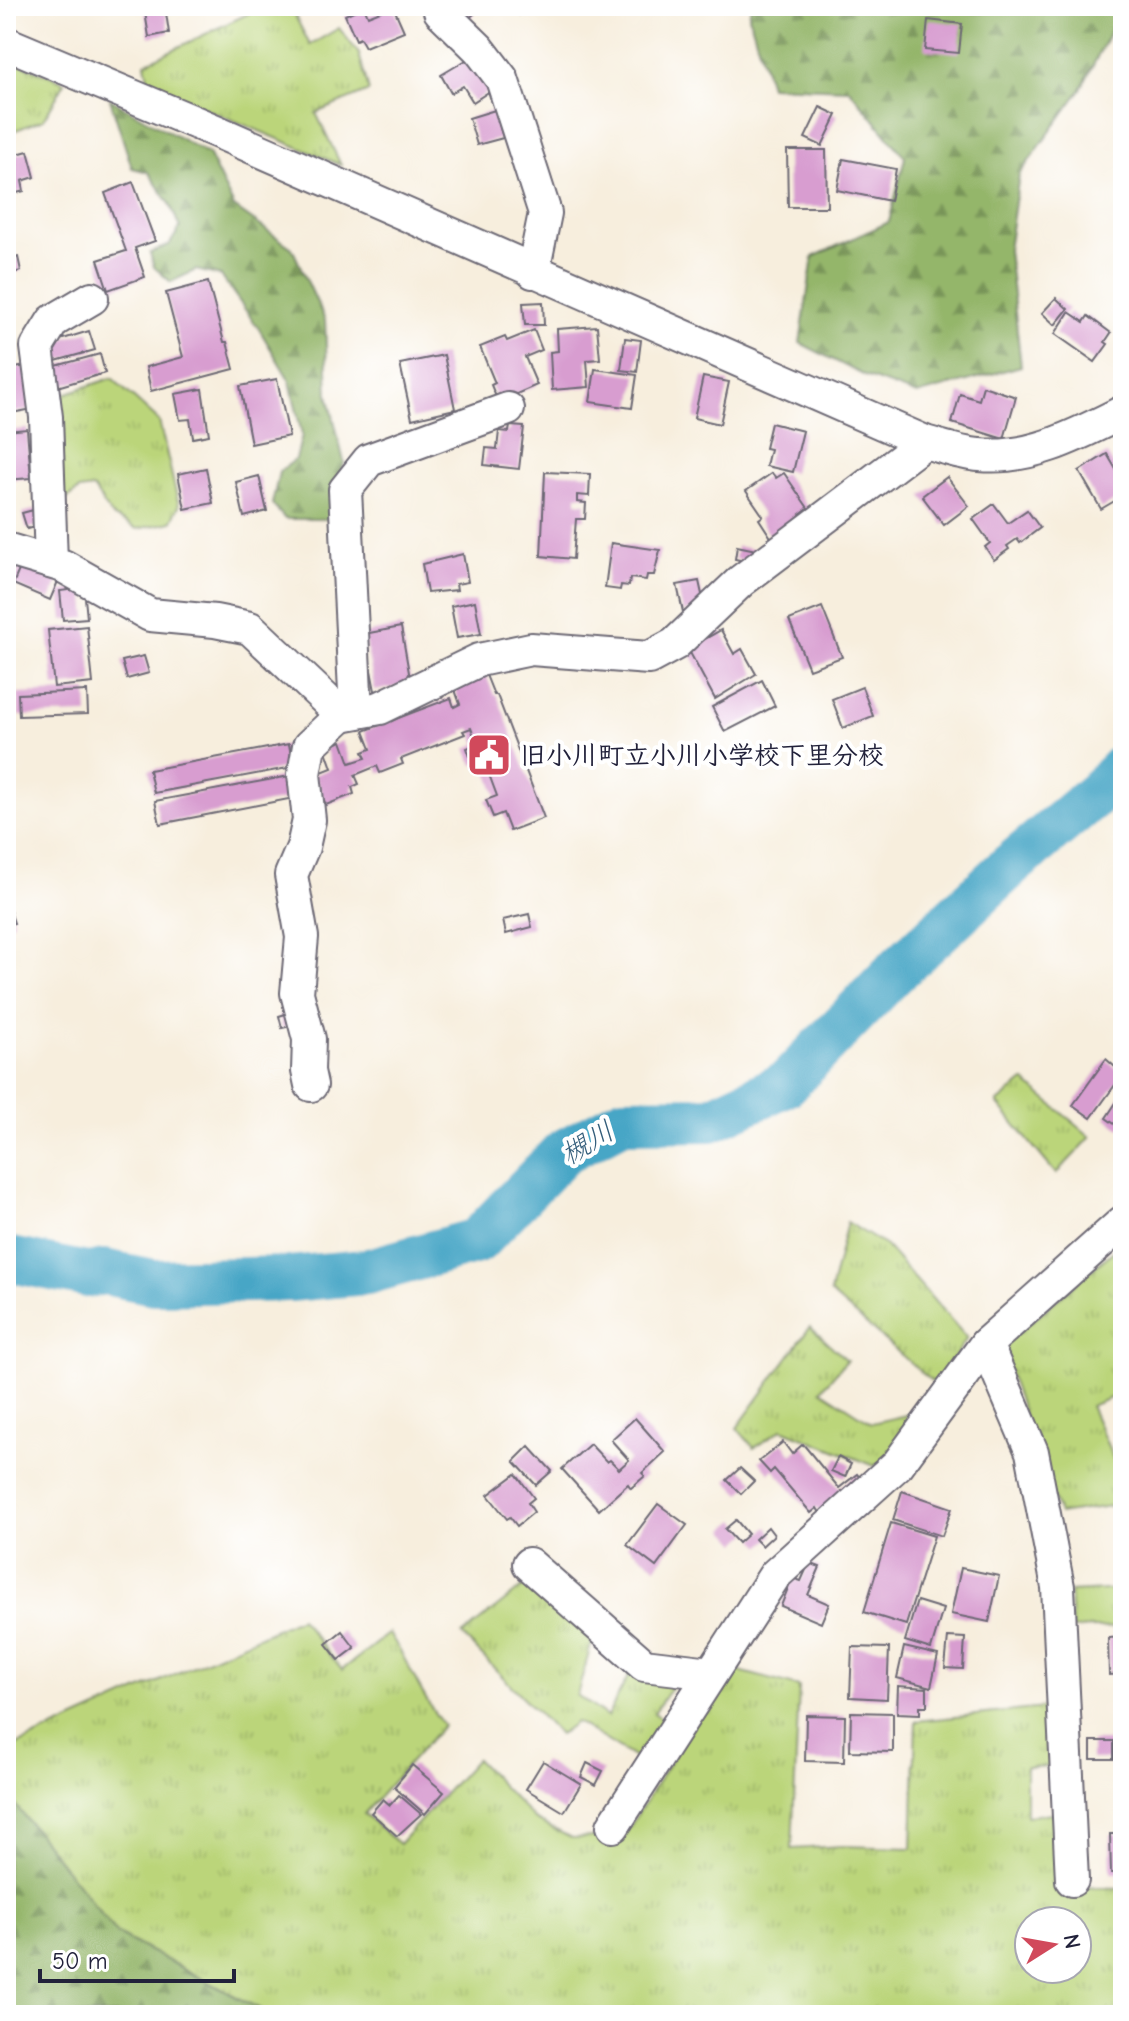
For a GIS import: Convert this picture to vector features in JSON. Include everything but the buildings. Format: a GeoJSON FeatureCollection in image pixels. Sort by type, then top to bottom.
{"type":"FeatureCollection","features":[{"type":"Feature","properties":{"kind":"street"},"geometry":{"type":"LineString","coordinates":[[439,6],[440,11],[479,49],[502,79],[545,213],[533,272]]}},
{"type":"Feature","properties":{"kind":"street"},"geometry":{"type":"LineString","coordinates":[[6,43],[218,132],[925,442],[981,456],[1018,453],[1069,440],[1123,412]]}},
{"type":"Feature","properties":{"kind":"street"},"geometry":{"type":"LineString","coordinates":[[51,562],[46,417],[37,347],[53,321],[92,298]]}},
{"type":"Feature","properties":{"kind":"street"},"geometry":{"type":"LineString","coordinates":[[349,714],[345,490],[369,460],[508,409]]}},
{"type":"Feature","properties":{"kind":"street"},"geometry":{"type":"LineString","coordinates":[[311,1085],[309,1039],[297,993],[302,937],[291,875],[303,847],[309,820],[304,774],[309,746],[349,714],[380,708],[479,660],[531,649],[649,658],[675,644],[741,581],[925,442]]}},
{"type":"Feature","properties":{"kind":"street"},"geometry":{"type":"LineString","coordinates":[[6,549],[63,566],[150,615],[215,621],[250,628],[349,714]]}},
{"type":"Feature","properties":{"kind":"street"},"geometry":{"type":"LineString","coordinates":[[613,1826],[775,1575],[898,1464],[986,1344],[1123,1222]]}},
{"type":"Feature","properties":{"kind":"street"},"geometry":{"type":"LineString","coordinates":[[986,1344],[1032,1452],[1058,1587],[1072,1880]]}},
{"type":"Feature","properties":{"kind":"street"},"geometry":{"type":"LineString","coordinates":[[529,1564],[644,1665],[711,1673]]}},
{"type":"Feature","properties":{"kind":"green space"},"geometry":{"type":"Polygon","coordinates":[[[264,6],[290,6],[310,45],[339,28],[359,54],[369,91],[316,113],[341,165],[149,85],[145,63],[264,6]]]}},
{"type":"Feature","properties":{"kind":"green space"},"geometry":{"type":"Polygon","coordinates":[[[751,6],[1123,6],[1081,89],[1019,175],[1008,250],[1021,366],[917,395],[865,376],[800,343],[813,257],[889,222],[905,157],[849,89],[770,86],[749,16],[751,6]]]}},
{"type":"Feature","properties":{"kind":"green space"},"geometry":{"type":"Polygon","coordinates":[[[6,58],[65,82],[44,119],[6,134],[6,58]]]}},
{"type":"Feature","properties":{"kind":"green space"},"geometry":{"type":"Polygon","coordinates":[[[110,99],[208,154],[234,207],[292,248],[325,320],[328,394],[344,462],[336,519],[285,519],[272,504],[279,472],[296,459],[302,435],[290,381],[259,329],[221,276],[196,270],[171,282],[154,267],[150,253],[169,245],[180,228],[170,204],[148,172],[132,168],[110,99]]]}},
{"type":"Feature","properties":{"kind":"green space"},"geometry":{"type":"Polygon","coordinates":[[[112,378],[159,421],[179,506],[171,522],[137,529],[112,516],[93,488],[79,490],[60,504],[52,398],[112,378]]]}},
{"type":"Feature","properties":{"kind":"green space"},"geometry":{"type":"Polygon","coordinates":[[[1024,1081],[1091,1137],[1056,1174],[997,1103],[1024,1081]]]}},
{"type":"Feature","properties":{"kind":"green space"},"geometry":{"type":"Polygon","coordinates":[[[847,1222],[886,1246],[967,1338],[936,1385],[830,1293],[847,1222]]]}},
{"type":"Feature","properties":{"kind":"green space"},"geometry":{"type":"Polygon","coordinates":[[[1123,1243],[1123,1393],[1090,1406],[1123,1480],[1123,1504],[1059,1514],[1000,1348],[1123,1243]]]}},
{"type":"Feature","properties":{"kind":"green space"},"geometry":{"type":"Polygon","coordinates":[[[810,1327],[847,1360],[821,1390],[872,1423],[919,1412],[893,1451],[875,1466],[782,1429],[754,1448],[737,1428],[810,1327]]]}},
{"type":"Feature","properties":{"kind":"green space"},"geometry":{"type":"Polygon","coordinates":[[[530,1581],[594,1635],[577,1695],[607,1717],[632,1669],[677,1678],[654,1713],[669,1723],[645,1764],[576,1722],[559,1735],[462,1635],[530,1581]]]}},
{"type":"Feature","properties":{"kind":"green space"},"geometry":{"type":"Polygon","coordinates":[[[1123,1589],[1123,1627],[1072,1629],[1070,1592],[1123,1589]]]}},
{"type":"Feature","properties":{"kind":"green space"},"geometry":{"type":"Polygon","coordinates":[[[300,1618],[342,1670],[389,1633],[443,1725],[364,1814],[399,1844],[476,1759],[534,1819],[571,1838],[624,1836],[728,1668],[799,1687],[792,1849],[842,1846],[912,1848],[916,1721],[1054,1707],[1059,1766],[1026,1767],[1026,1816],[1061,1812],[1064,1887],[1123,1888],[1123,2015],[271,2015],[117,1934],[6,1793],[6,1750],[300,1618]]]}},
{"type":"Feature","properties":{"kind":"green space"},"geometry":{"type":"Polygon","coordinates":[[[6,1793],[117,1934],[271,2015],[6,2015],[6,1793]]]}},
{"type":"Feature","properties":{"kind":"waterway","name":"槻川"},"geometry":{"type":"LineString","coordinates":[[6,1259],[88,1275],[104,1272],[154,1282],[289,1279],[366,1272],[477,1241],[563,1152],[623,1120],[711,1119],[786,1084],[894,973],[1123,767]]}},
{"type":"Feature","properties":{"kind":"waterway"},"geometry":{"type":"LineString","coordinates":[[1098,792],[1123,822]]}},
{"type":"Feature","properties":{"kind":"place","name":"旧小川町立小川小学校下里分校"},"geometry":{"type":"Point","coordinates":[489,755]}}]}
